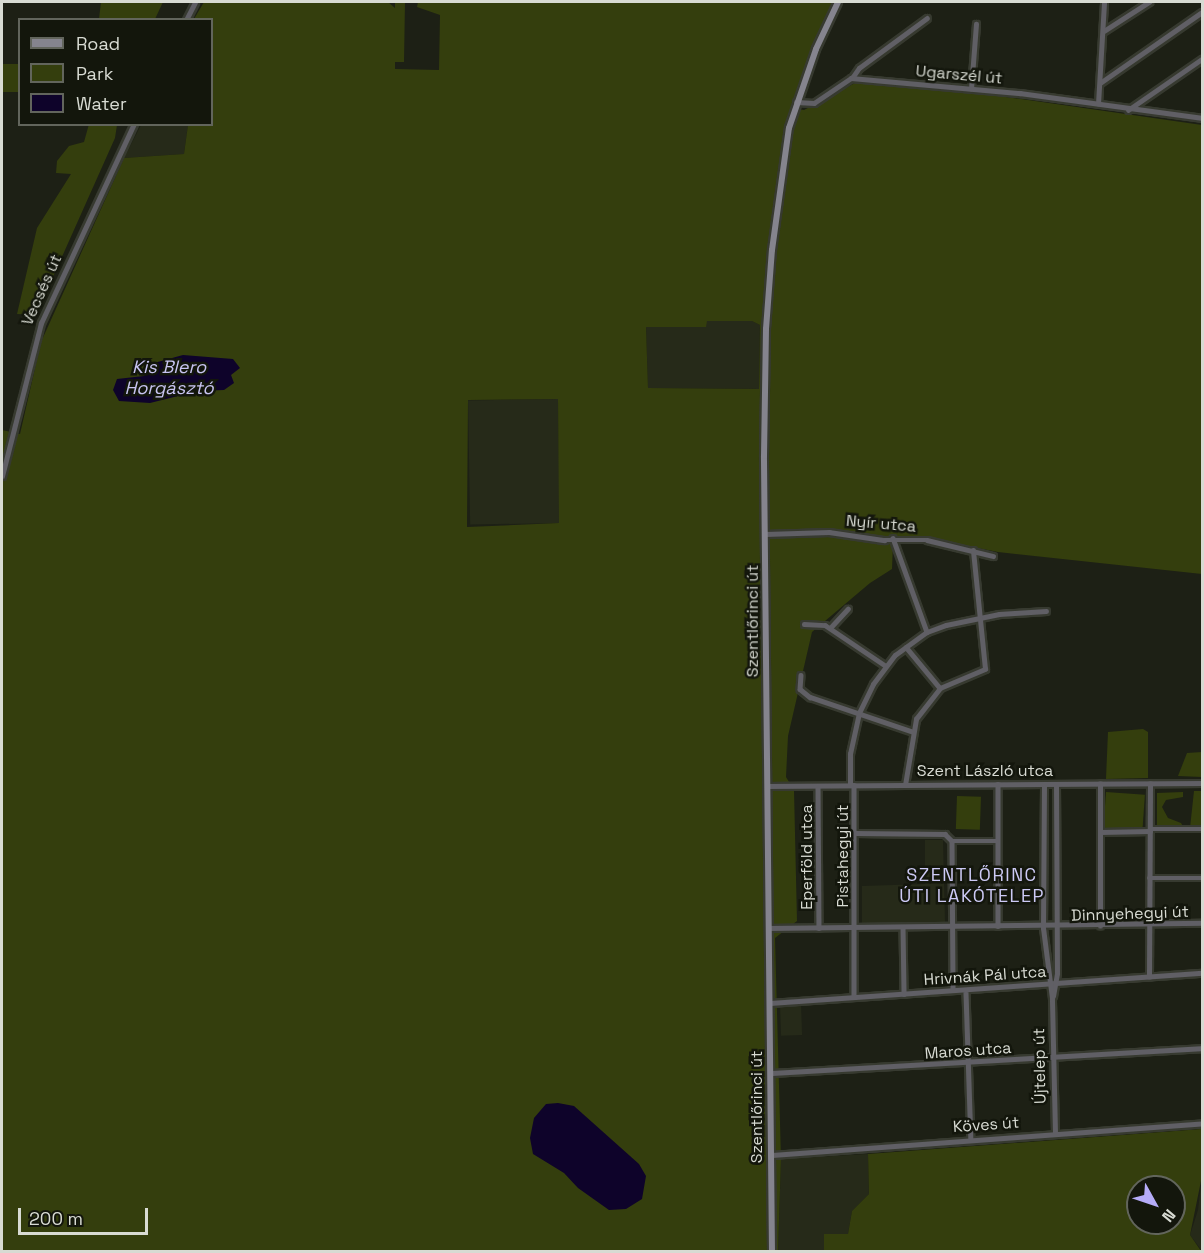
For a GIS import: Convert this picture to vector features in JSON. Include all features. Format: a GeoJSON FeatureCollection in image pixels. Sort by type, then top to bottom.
{"type":"FeatureCollection","features":[{"type":"Feature","properties":{"kind":"main road","name":"Szentlőrinci út"},"geometry":{"type":"LineString","coordinates":[[772,1251],[765,534],[766,329],[781,181],[796,102],[838,2]]}},
{"type":"Feature","properties":{"kind":"street"},"geometry":{"type":"LineString","coordinates":[[187,18],[195,2]]}},
{"type":"Feature","properties":{"kind":"street"},"geometry":{"type":"LineString","coordinates":[[1098,104],[1104,2]]}},
{"type":"Feature","properties":{"kind":"street"},"geometry":{"type":"LineString","coordinates":[[1104,30],[1149,2]]}},
{"type":"Feature","properties":{"kind":"street"},"geometry":{"type":"LineString","coordinates":[[1100,83],[1203,12]]}},
{"type":"Feature","properties":{"kind":"street"},"geometry":{"type":"LineString","coordinates":[[796,102],[810,104],[851,78],[859,68],[927,18]]}},
{"type":"Feature","properties":{"kind":"street"},"geometry":{"type":"LineString","coordinates":[[971,89],[976,24]]}},
{"type":"Feature","properties":{"kind":"street"},"geometry":{"type":"LineString","coordinates":[[1126,110],[1203,59]]}},
{"type":"Feature","properties":{"kind":"street","name":"Ugarszél út"},"geometry":{"type":"LineString","coordinates":[[851,78],[971,89],[1203,118]]}},
{"type":"Feature","properties":{"kind":"street","name":"Vecsés út"},"geometry":{"type":"LineString","coordinates":[[2,476],[41,323],[133,126]]}},
{"type":"Feature","properties":{"kind":"street","name":"Nyír utca"},"geometry":{"type":"LineString","coordinates":[[765,534],[829,532],[927,540],[993,556]]}},
{"type":"Feature","properties":{"kind":"street"},"geometry":{"type":"LineString","coordinates":[[893,538],[927,632]]}},
{"type":"Feature","properties":{"kind":"street"},"geometry":{"type":"LineString","coordinates":[[905,785],[911,731],[916,718],[940,688],[985,669],[973,551]]}},
{"type":"Feature","properties":{"kind":"street"},"geometry":{"type":"LineString","coordinates":[[830,628],[848,609]]}},
{"type":"Feature","properties":{"kind":"street","name":"Pistahegyi út"},"geometry":{"type":"LineString","coordinates":[[854,997],[855,833],[850,754],[859,713],[886,666],[906,647],[927,632],[978,617],[1047,611]]}},
{"type":"Feature","properties":{"kind":"street"},"geometry":{"type":"LineString","coordinates":[[804,624],[830,628],[886,666]]}},
{"type":"Feature","properties":{"kind":"street"},"geometry":{"type":"LineString","coordinates":[[906,647],[940,688]]}},
{"type":"Feature","properties":{"kind":"street"},"geometry":{"type":"LineString","coordinates":[[801,675],[800,689],[810,697],[911,731]]}},
{"type":"Feature","properties":{"kind":"street","name":"Szent László utca"},"geometry":{"type":"LineString","coordinates":[[767,786],[1203,783]]}},
{"type":"Feature","properties":{"kind":"street"},"geometry":{"type":"LineString","coordinates":[[998,784],[998,926]]}},
{"type":"Feature","properties":{"kind":"street","name":"Újtelep út"},"geometry":{"type":"LineString","coordinates":[[1044,784],[1043,928],[1052,998],[1055,1133]]}},
{"type":"Feature","properties":{"kind":"street","name":"Újtelep út"},"geometry":{"type":"LineString","coordinates":[[1052,998],[1056,983],[1056,784]]}},
{"type":"Feature","properties":{"kind":"street"},"geometry":{"type":"LineString","coordinates":[[1100,784],[1100,926]]}},
{"type":"Feature","properties":{"kind":"street"},"geometry":{"type":"LineString","coordinates":[[1149,977],[1150,784]]}},
{"type":"Feature","properties":{"kind":"street","name":"Eperföld utca"},"geometry":{"type":"LineString","coordinates":[[818,786],[819,928]]}},
{"type":"Feature","properties":{"kind":"street"},"geometry":{"type":"LineString","coordinates":[[1101,832],[1203,829]]}},
{"type":"Feature","properties":{"kind":"street"},"geometry":{"type":"LineString","coordinates":[[855,833],[945,834],[951,841],[953,990]]}},
{"type":"Feature","properties":{"kind":"street"},"geometry":{"type":"LineString","coordinates":[[951,841],[997,841]]}},
{"type":"Feature","properties":{"kind":"street"},"geometry":{"type":"LineString","coordinates":[[1149,878],[1203,878]]}},
{"type":"Feature","properties":{"kind":"street","name":"Dinnyehegyi út"},"geometry":{"type":"LineString","coordinates":[[770,928],[998,926],[1056,928],[1203,923]]}},
{"type":"Feature","properties":{"kind":"street"},"geometry":{"type":"LineString","coordinates":[[903,927],[904,994]]}},
{"type":"Feature","properties":{"kind":"street","name":"Hrivnák Pál utca"},"geometry":{"type":"LineString","coordinates":[[770,1003],[1203,973]]}},
{"type":"Feature","properties":{"kind":"street"},"geometry":{"type":"LineString","coordinates":[[966,993],[971,1140]]}},
{"type":"Feature","properties":{"kind":"street","name":"Maros utca"},"geometry":{"type":"LineString","coordinates":[[770,1073],[1203,1048]]}},
{"type":"Feature","properties":{"kind":"street","name":"Köves út"},"geometry":{"type":"LineString","coordinates":[[771,1155],[1203,1123]]}},
{"type":"Feature","properties":{"kind":"shaded area"},"geometry":{"type":"Polygon","coordinates":[[[140,126],[188,126],[184,154],[124,158],[140,126]]]}},
{"type":"Feature","properties":{"kind":"shaded area"},"geometry":{"type":"Polygon","coordinates":[[[706,321],[752,321],[760,325],[759,389],[648,388],[646,327],[706,327],[706,321]]]}},
{"type":"Feature","properties":{"kind":"shaded area"},"geometry":{"type":"Polygon","coordinates":[[[558,399],[560,523],[470,525],[468,401],[558,399]]]}},
{"type":"Feature","properties":{"kind":"shaded area"},"geometry":{"type":"Polygon","coordinates":[[[925,840],[943,840],[945,922],[862,923],[862,886],[925,884],[925,840]]]}},
{"type":"Feature","properties":{"kind":"shaded area"},"geometry":{"type":"Polygon","coordinates":[[[801,1004],[802,1035],[781,1036],[780,1005],[801,1004]]]}},
{"type":"Feature","properties":{"kind":"shaded area"},"geometry":{"type":"Polygon","coordinates":[[[868,1154],[869,1194],[852,1211],[848,1234],[829,1251],[778,1252],[781,1159],[868,1154]]]}},
{"type":"Feature","properties":{"kind":"shaded area"},"geometry":{"type":"Polygon","coordinates":[[[1202,1176],[1202,1251],[1190,1235],[1198,1210],[1202,1176]]]}},
{"type":"Feature","properties":{"kind":"green space"},"geometry":{"type":"Polygon","coordinates":[[[101,2],[163,2],[155,18],[99,18],[101,2]]]}},
{"type":"Feature","properties":{"kind":"green space"},"geometry":{"type":"Polygon","coordinates":[[[204,2],[388,2],[395,8],[395,2],[405,2],[404,62],[395,62],[395,69],[439,70],[440,15],[417,7],[418,2],[835,2],[791,108],[804,110],[855,83],[895,81],[1202,125],[1202,574],[998,552],[937,540],[893,544],[892,569],[870,583],[812,632],[788,736],[786,777],[794,790],[797,921],[775,938],[781,1159],[778,1251],[2,1251],[2,430],[20,434],[41,342],[124,158],[184,154],[188,126],[213,126],[213,18],[195,18],[204,2]],[[707,321],[706,327],[646,327],[648,388],[759,389],[760,325],[752,321],[707,321]],[[558,399],[468,400],[467,527],[559,523],[558,399]]]}},
{"type":"Feature","properties":{"kind":"green space"},"geometry":{"type":"Polygon","coordinates":[[[2,64],[18,64],[18,92],[2,92],[2,64]]]}},
{"type":"Feature","properties":{"kind":"green space"},"geometry":{"type":"Polygon","coordinates":[[[88,126],[117,126],[115,138],[36,315],[17,314],[37,228],[71,174],[56,173],[57,161],[69,146],[84,142],[88,126]]]}},
{"type":"Feature","properties":{"kind":"green space"},"geometry":{"type":"Polygon","coordinates":[[[1143,729],[1148,732],[1148,778],[1106,779],[1108,732],[1143,729]]]}},
{"type":"Feature","properties":{"kind":"green space"},"geometry":{"type":"Polygon","coordinates":[[[1202,752],[1202,777],[1178,776],[1187,753],[1202,752]]]}},
{"type":"Feature","properties":{"kind":"green space"},"geometry":{"type":"Polygon","coordinates":[[[1194,791],[1202,791],[1202,828],[1190,828],[1194,791]]]}},
{"type":"Feature","properties":{"kind":"green space"},"geometry":{"type":"Polygon","coordinates":[[[1106,792],[1145,795],[1142,832],[1103,829],[1106,792]]]}},
{"type":"Feature","properties":{"kind":"green space"},"geometry":{"type":"Polygon","coordinates":[[[1183,792],[1183,797],[1166,800],[1162,807],[1168,818],[1181,823],[1184,828],[1157,828],[1157,793],[1183,792]]]}},
{"type":"Feature","properties":{"kind":"green space"},"geometry":{"type":"Polygon","coordinates":[[[957,796],[981,797],[980,830],[956,829],[957,796]]]}},
{"type":"Feature","properties":{"kind":"green space"},"geometry":{"type":"Polygon","coordinates":[[[1202,1129],[1202,1176],[1190,1235],[1201,1251],[824,1250],[824,1234],[848,1234],[852,1211],[869,1194],[868,1154],[1202,1129]]]}},
{"type":"Feature","properties":{"kind":"water","name":"Kis Blero Horgásztó"},"geometry":{"type":"Polygon","coordinates":[[[183,355],[233,359],[240,368],[231,375],[234,383],[224,390],[198,391],[150,403],[119,401],[113,390],[117,379],[144,376],[154,363],[183,355]]]}},
{"type":"Feature","properties":{"kind":"water"},"geometry":{"type":"Polygon","coordinates":[[[558,1103],[574,1106],[639,1164],[646,1176],[642,1199],[626,1209],[609,1210],[578,1188],[564,1173],[533,1154],[530,1138],[534,1118],[546,1104],[558,1103]]]}},
{"type":"Feature","properties":{"kind":"district","name":"SZENTLŐRINC ÚTI LAKÓTELEP"},"geometry":{"type":"Point","coordinates":[972,886]}}]}
